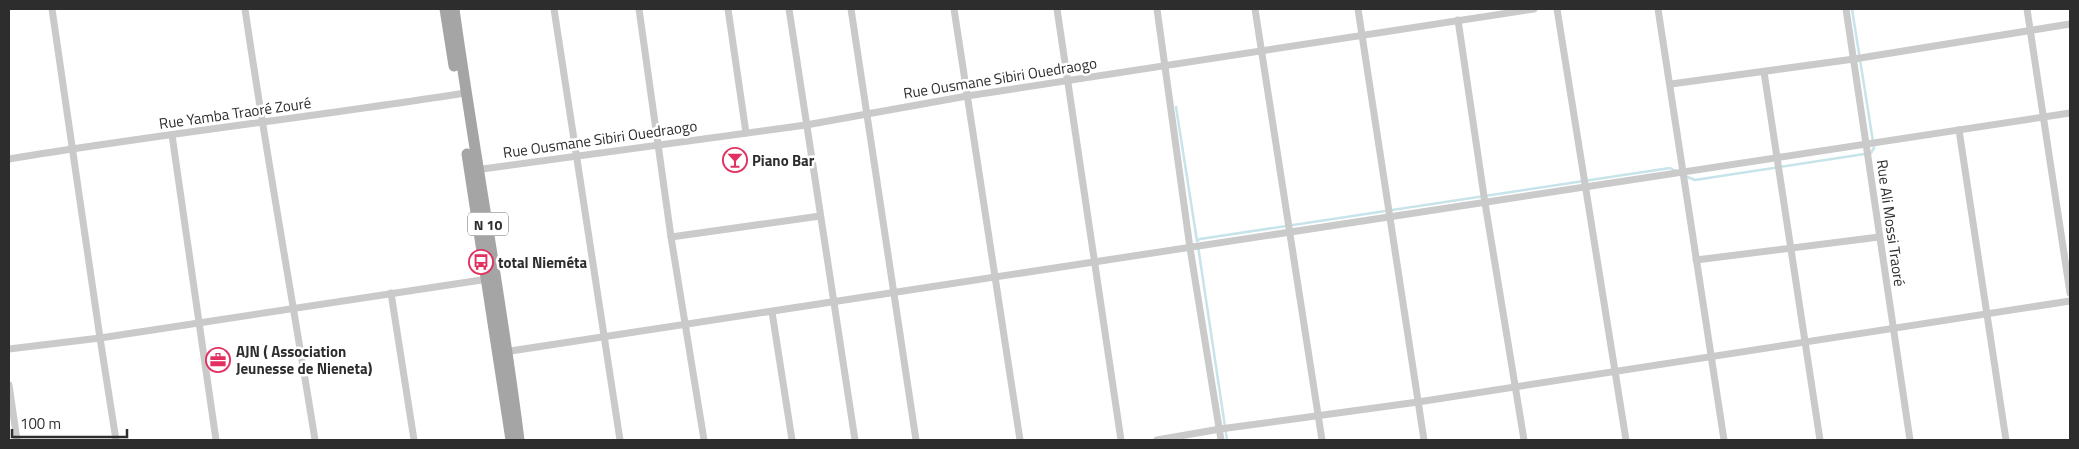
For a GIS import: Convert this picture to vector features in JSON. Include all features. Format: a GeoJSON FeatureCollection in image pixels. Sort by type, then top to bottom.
{"type":"FeatureCollection","features":[{"type":"Feature","properties":{"kind":"main road","name":"N 10"},"geometry":{"type":"LineString","coordinates":[[445,9],[462,93],[503,353],[520,440]]}},
{"type":"Feature","properties":{"kind":"main road","name":"N 10"},"geometry":{"type":"LineString","coordinates":[[454,9],[462,93]]}},
{"type":"Feature","properties":{"kind":"main road","name":"N 10"},"geometry":{"type":"LineString","coordinates":[[503,353],[511,440]]}},
{"type":"Feature","properties":{"kind":"street"},"geometry":{"type":"LineString","coordinates":[[52,9],[116,440]]}},
{"type":"Feature","properties":{"kind":"street"},"geometry":{"type":"LineString","coordinates":[[245,9],[261,122],[295,310],[315,440]]}},
{"type":"Feature","properties":{"kind":"street"},"geometry":{"type":"LineString","coordinates":[[554,9],[620,440]]}},
{"type":"Feature","properties":{"kind":"street"},"geometry":{"type":"LineString","coordinates":[[639,9],[704,440]]}},
{"type":"Feature","properties":{"kind":"street"},"geometry":{"type":"LineString","coordinates":[[728,9],[746,133]]}},
{"type":"Feature","properties":{"kind":"street"},"geometry":{"type":"LineString","coordinates":[[789,9],[855,440]]}},
{"type":"Feature","properties":{"kind":"street"},"geometry":{"type":"LineString","coordinates":[[851,9],[916,440]]}},
{"type":"Feature","properties":{"kind":"street"},"geometry":{"type":"LineString","coordinates":[[954,9],[1020,440]]}},
{"type":"Feature","properties":{"kind":"street"},"geometry":{"type":"LineString","coordinates":[[1057,9],[1121,440]]}},
{"type":"Feature","properties":{"kind":"street"},"geometry":{"type":"LineString","coordinates":[[1157,9],[1190,248],[1222,440]]}},
{"type":"Feature","properties":{"kind":"street"},"geometry":{"type":"LineString","coordinates":[[1255,9],[1322,440]]}},
{"type":"Feature","properties":{"kind":"street"},"geometry":{"type":"LineString","coordinates":[[1358,9],[1424,440]]}},
{"type":"Feature","properties":{"kind":"street","name":"Rue Ousmane Sibiri Ouedraogo"},"geometry":{"type":"LineString","coordinates":[[474,170],[806,125],[967,96],[1534,9]]}},
{"type":"Feature","properties":{"kind":"street"},"geometry":{"type":"LineString","coordinates":[[1557,9],[1626,440]]}},
{"type":"Feature","properties":{"kind":"street"},"geometry":{"type":"LineString","coordinates":[[1658,9],[1724,440]]}},
{"type":"Feature","properties":{"kind":"street","name":"Rue Ali Mossi Traoré"},"geometry":{"type":"LineString","coordinates":[[1846,9],[1910,440]]}},
{"type":"Feature","properties":{"kind":"street"},"geometry":{"type":"LineString","coordinates":[[2028,9],[2070,293]]}},
{"type":"Feature","properties":{"kind":"street"},"geometry":{"type":"LineString","coordinates":[[1458,20],[1484,203],[1524,440]]}},
{"type":"Feature","properties":{"kind":"street"},"geometry":{"type":"LineString","coordinates":[[1671,84],[1854,59],[2070,24]]}},
{"type":"Feature","properties":{"kind":"street"},"geometry":{"type":"LineString","coordinates":[[1764,72],[1820,440]]}},
{"type":"Feature","properties":{"kind":"street","name":"Rue Yamba Traoré Zouré"},"geometry":{"type":"LineString","coordinates":[[9,159],[74,148],[360,110],[462,93]]}},
{"type":"Feature","properties":{"kind":"street"},"geometry":{"type":"LineString","coordinates":[[503,353],[2070,113]]}},
{"type":"Feature","properties":{"kind":"street"},"geometry":{"type":"LineString","coordinates":[[1959,130],[2006,440]]}},
{"type":"Feature","properties":{"kind":"street"},"geometry":{"type":"LineString","coordinates":[[172,135],[216,440]]}},
{"type":"Feature","properties":{"kind":"street"},"geometry":{"type":"LineString","coordinates":[[672,237],[820,216]]}},
{"type":"Feature","properties":{"kind":"street"},"geometry":{"type":"LineString","coordinates":[[1696,260],[1879,237]]}},
{"type":"Feature","properties":{"kind":"street"},"geometry":{"type":"LineString","coordinates":[[9,349],[200,324],[491,278]]}},
{"type":"Feature","properties":{"kind":"street"},"geometry":{"type":"LineString","coordinates":[[390,293],[414,440]]}},
{"type":"Feature","properties":{"kind":"street"},"geometry":{"type":"LineString","coordinates":[[1157,440],[1220,429],[1616,372],[2070,301]]}},
{"type":"Feature","properties":{"kind":"street"},"geometry":{"type":"LineString","coordinates":[[772,312],[792,440]]}},
{"type":"Feature","properties":{"kind":"street"},"geometry":{"type":"LineString","coordinates":[[9,385],[18,440]]}},
{"type":"Feature","properties":{"kind":"waterway"},"geometry":{"type":"LineString","coordinates":[[1685,176],[1695,180],[1871,153],[1874,148],[1852,9]]}},
{"type":"Feature","properties":{"kind":"waterway"},"geometry":{"type":"LineString","coordinates":[[1176,107],[1197,241]]}},
{"type":"Feature","properties":{"kind":"waterway"},"geometry":{"type":"LineString","coordinates":[[1197,241],[1200,239],[1670,168],[1676,171]]}},
{"type":"Feature","properties":{"kind":"waterway"},"geometry":{"type":"LineString","coordinates":[[1198,246],[1227,440]]}},
{"type":"Feature","properties":{"kind":"place","name":"Piano Bar"},"geometry":{"type":"Point","coordinates":[735,160]}},
{"type":"Feature","properties":{"kind":"place","name":"total Nieméta"},"geometry":{"type":"Point","coordinates":[481,262]}},
{"type":"Feature","properties":{"kind":"place","name":"AJN ( Association Jeunesse de Nieneta)"},"geometry":{"type":"Point","coordinates":[218,360]}}]}
